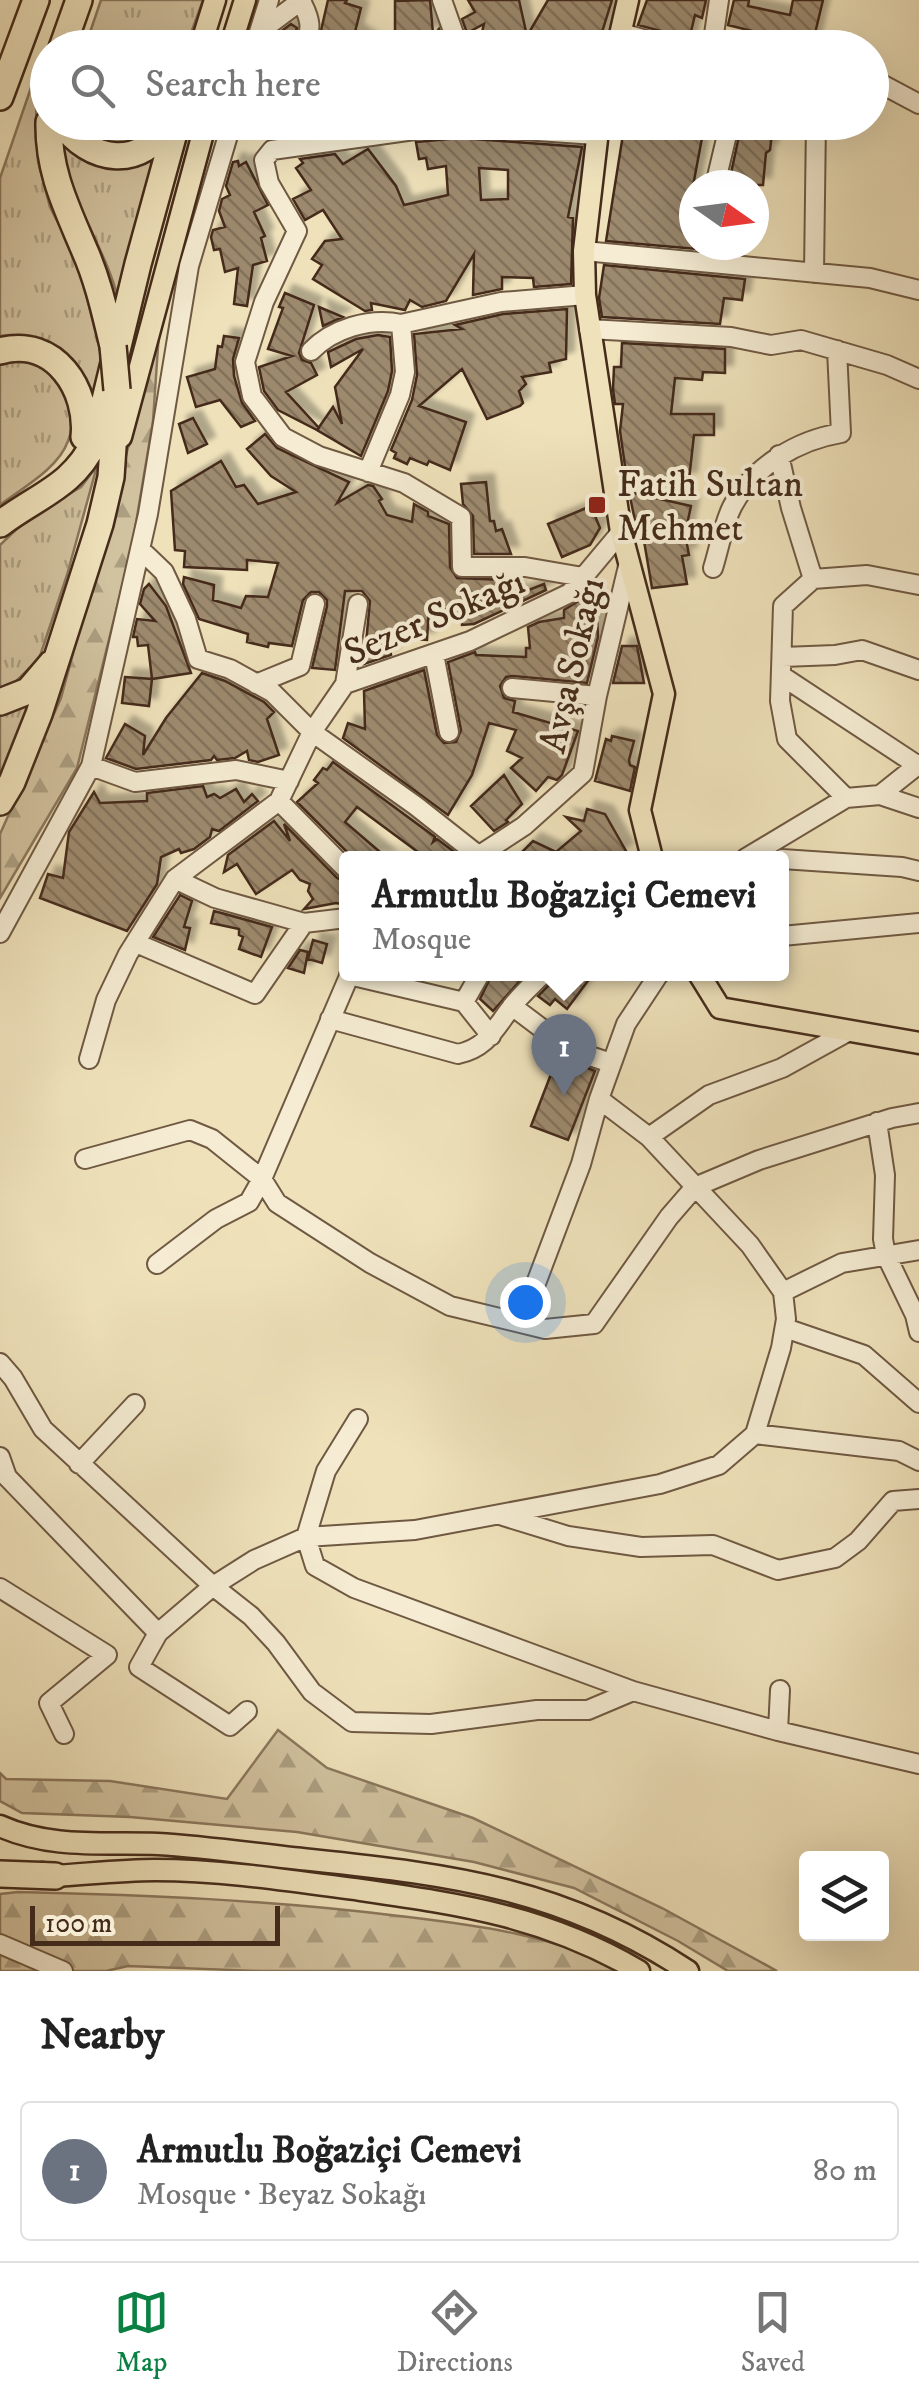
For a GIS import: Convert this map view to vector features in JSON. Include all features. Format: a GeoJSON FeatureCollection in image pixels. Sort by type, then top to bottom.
{"type":"FeatureCollection","features":[{"type":"Feature","properties":{"kind":"highway"},"geometry":{"type":"LineString","coordinates":[[0,97],[36,0]]}},
{"type":"Feature","properties":{"kind":"highway"},"geometry":{"type":"LineString","coordinates":[[68,30],[79,0]]}},
{"type":"Feature","properties":{"kind":"highway"},"geometry":{"type":"LineString","coordinates":[[0,802],[24,751],[58,656],[111,477],[117,390],[113,346],[100,290],[52,171],[50,140]]}},
{"type":"Feature","properties":{"kind":"highway"},"geometry":{"type":"LineString","coordinates":[[75,140],[102,156],[125,156],[152,140]]}},
{"type":"Feature","properties":{"kind":"highway"},"geometry":{"type":"LineString","coordinates":[[0,524],[69,480],[84,464],[95,441],[173,140]]}},
{"type":"Feature","properties":{"kind":"highway"},"geometry":{"type":"LineString","coordinates":[[0,351],[23,349],[54,362],[78,388],[84,410],[85,436],[74,462],[37,500]]}},
{"type":"Feature","properties":{"kind":"highway"},"geometry":{"type":"LineString","coordinates":[[0,702],[28,690],[58,656]]}},
{"type":"Feature","properties":{"kind":"highway"},"geometry":{"type":"LineString","coordinates":[[0,1874],[55,1876]]}},
{"type":"Feature","properties":{"kind":"main road"},"geometry":{"type":"LineString","coordinates":[[206,30],[215,0]]}},
{"type":"Feature","properties":{"kind":"main road"},"geometry":{"type":"LineString","coordinates":[[236,30],[245,0]]}},
{"type":"Feature","properties":{"kind":"main road"},"geometry":{"type":"LineString","coordinates":[[621,30],[628,0]]}},
{"type":"Feature","properties":{"kind":"main road"},"geometry":{"type":"LineString","coordinates":[[111,477],[201,140]]}},
{"type":"Feature","properties":{"kind":"main road"},"geometry":{"type":"LineString","coordinates":[[597,140],[584,251],[589,329],[621,532],[664,694],[640,810],[650,851]]}},
{"type":"Feature","properties":{"kind":"main road"},"geometry":{"type":"LineString","coordinates":[[703,981],[720,1008],[919,1042]]}},
{"type":"Feature","properties":{"kind":"main road"},"geometry":{"type":"LineString","coordinates":[[0,1826],[37,1839],[80,1844],[159,1844],[455,1878],[526,1893],[594,1918],[688,1971]]}},
{"type":"Feature","properties":{"kind":"main road"},"geometry":{"type":"LineString","coordinates":[[0,1862],[55,1876],[154,1870],[233,1875],[469,1906],[549,1928],[599,1948],[639,1971]]}},
{"type":"Feature","properties":{"kind":"street"},"geometry":{"type":"LineString","coordinates":[[259,30],[269,0]]}},
{"type":"Feature","properties":{"kind":"street"},"geometry":{"type":"LineString","coordinates":[[268,30],[302,0],[311,20],[310,30]]}},
{"type":"Feature","properties":{"kind":"street"},"geometry":{"type":"LineString","coordinates":[[442,0],[453,30]]}},
{"type":"Feature","properties":{"kind":"street"},"geometry":{"type":"LineString","coordinates":[[710,30],[719,0]]}},
{"type":"Feature","properties":{"kind":"street"},"geometry":{"type":"LineString","coordinates":[[889,89],[919,104]]}},
{"type":"Feature","properties":{"kind":"street"},"geometry":{"type":"LineString","coordinates":[[0,932],[91,766],[140,549],[189,266],[227,140]]}},
{"type":"Feature","properties":{"kind":"street"},"geometry":{"type":"LineString","coordinates":[[340,140],[272,150],[264,160],[269,184],[296,231],[264,302],[245,362],[252,396],[283,438],[319,456],[404,483],[461,518],[462,567],[525,567],[583,577]]}},
{"type":"Feature","properties":{"kind":"street"},"geometry":{"type":"LineString","coordinates":[[719,170],[726,140]]}},
{"type":"Feature","properties":{"kind":"street"},"geometry":{"type":"LineString","coordinates":[[814,273],[816,140]]}},
{"type":"Feature","properties":{"kind":"street"},"geometry":{"type":"LineString","coordinates":[[584,251],[679,253]]}},
{"type":"Feature","properties":{"kind":"street"},"geometry":{"type":"LineString","coordinates":[[735,260],[870,278],[919,290]]}},
{"type":"Feature","properties":{"kind":"street"},"geometry":{"type":"LineString","coordinates":[[310,351],[325,336],[366,324],[401,324],[500,302],[585,295]]}},
{"type":"Feature","properties":{"kind":"street"},"geometry":{"type":"LineString","coordinates":[[368,472],[400,395],[405,372],[401,324]]}},
{"type":"Feature","properties":{"kind":"street"},"geometry":{"type":"LineString","coordinates":[[589,329],[731,337],[771,344],[801,340],[887,365],[919,380]]}},
{"type":"Feature","properties":{"kind":"street"},"geometry":{"type":"LineString","coordinates":[[713,568],[733,506],[779,456],[813,437],[841,433],[837,350]]}},
{"type":"Feature","properties":{"kind":"street"},"geometry":{"type":"LineString","coordinates":[[779,456],[790,508],[813,580]]}},
{"type":"Feature","properties":{"kind":"street","name":"Sezer Sokağı"},"geometry":{"type":"LineString","coordinates":[[279,801],[312,732],[346,684],[470,641],[570,593],[621,532]]}},
{"type":"Feature","properties":{"kind":"street"},"geometry":{"type":"LineString","coordinates":[[140,549],[164,572],[186,620],[198,659],[272,692],[312,732],[416,806],[469,851]]}},
{"type":"Feature","properties":{"kind":"street","name":"Avşa Sokağı"},"geometry":{"type":"LineString","coordinates":[[485,851],[524,826],[583,772],[630,556]]}},
{"type":"Feature","properties":{"kind":"street"},"geometry":{"type":"LineString","coordinates":[[846,798],[787,738],[780,701],[783,606],[813,580],[867,576],[919,585]]}},
{"type":"Feature","properties":{"kind":"street"},"geometry":{"type":"LineString","coordinates":[[256,684],[300,666],[316,604]]}},
{"type":"Feature","properties":{"kind":"street"},"geometry":{"type":"LineString","coordinates":[[346,684],[358,604]]}},
{"type":"Feature","properties":{"kind":"street"},"geometry":{"type":"LineString","coordinates":[[783,656],[862,650],[919,670]]}},
{"type":"Feature","properties":{"kind":"street"},"geometry":{"type":"LineString","coordinates":[[434,654],[449,732]]}},
{"type":"Feature","properties":{"kind":"street"},"geometry":{"type":"LineString","coordinates":[[782,676],[918,764],[880,795]]}},
{"type":"Feature","properties":{"kind":"street"},"geometry":{"type":"LineString","coordinates":[[512,688],[597,696]]}},
{"type":"Feature","properties":{"kind":"street"},"geometry":{"type":"LineString","coordinates":[[91,766],[136,782],[236,770],[288,780]]}},
{"type":"Feature","properties":{"kind":"street"},"geometry":{"type":"LineString","coordinates":[[759,851],[846,798],[880,795],[919,808]]}},
{"type":"Feature","properties":{"kind":"street"},"geometry":{"type":"LineString","coordinates":[[89,1059],[106,1000],[175,878],[279,801],[339,862]]}},
{"type":"Feature","properties":{"kind":"street"},"geometry":{"type":"LineString","coordinates":[[789,860],[919,871]]}},
{"type":"Feature","properties":{"kind":"street"},"geometry":{"type":"LineString","coordinates":[[175,878],[216,898],[304,923],[339,919]]}},
{"type":"Feature","properties":{"kind":"street"},"geometry":{"type":"LineString","coordinates":[[136,943],[255,994],[304,923]]}},
{"type":"Feature","properties":{"kind":"street"},"geometry":{"type":"LineString","coordinates":[[789,935],[919,923]]}},
{"type":"Feature","properties":{"kind":"street"},"geometry":{"type":"LineString","coordinates":[[157,1264],[216,1219],[248,1202],[262,1179],[347,981]]}},
{"type":"Feature","properties":{"kind":"street"},"geometry":{"type":"LineString","coordinates":[[378,981],[464,1002],[491,1036]]}},
{"type":"Feature","properties":{"kind":"street"},"geometry":{"type":"LineString","coordinates":[[464,1002],[476,981]]}},
{"type":"Feature","properties":{"kind":"street"},"geometry":{"type":"LineString","coordinates":[[330,1018],[458,1054],[475,1050],[491,1036],[536,981]]}},
{"type":"Feature","properties":{"kind":"street"},"geometry":{"type":"LineString","coordinates":[[521,1322],[581,1164],[626,1024],[655,981]]}},
{"type":"Feature","properties":{"kind":"street"},"geometry":{"type":"LineString","coordinates":[[512,1006],[569,1049],[611,1063]]}},
{"type":"Feature","properties":{"kind":"street"},"geometry":{"type":"LineString","coordinates":[[649,1137],[709,1095],[782,1068],[848,1031]]}},
{"type":"Feature","properties":{"kind":"street"},"geometry":{"type":"LineString","coordinates":[[248,1711],[230,1726],[139,1666],[158,1633],[213,1586],[254,1560],[306,1537],[415,1530],[660,1484],[719,1466],[755,1434],[785,1328],[784,1292],[750,1246],[649,1137],[599,1100]]}},
{"type":"Feature","properties":{"kind":"street"},"geometry":{"type":"LineString","coordinates":[[85,1159],[190,1130],[212,1139],[262,1179],[277,1203],[370,1264],[450,1306],[545,1328],[594,1324],[669,1217],[695,1188],[742,1166],[878,1122],[919,1113]]}},
{"type":"Feature","properties":{"kind":"street"},"geometry":{"type":"LineString","coordinates":[[878,1122],[885,1176],[883,1240],[919,1332]]}},
{"type":"Feature","properties":{"kind":"street"},"geometry":{"type":"LineString","coordinates":[[784,1292],[842,1262],[919,1250]]}},
{"type":"Feature","properties":{"kind":"street"},"geometry":{"type":"LineString","coordinates":[[785,1328],[864,1356],[919,1403]]}},
{"type":"Feature","properties":{"kind":"street"},"geometry":{"type":"LineString","coordinates":[[0,1363],[42,1429],[250,1616],[276,1643],[312,1692],[352,1722],[431,1724],[537,1710],[588,1710],[633,1691]]}},
{"type":"Feature","properties":{"kind":"street"},"geometry":{"type":"LineString","coordinates":[[80,1464],[134,1404]]}},
{"type":"Feature","properties":{"kind":"street"},"geometry":{"type":"LineString","coordinates":[[358,1418],[326,1472],[306,1537],[315,1566],[344,1584],[633,1691],[919,1764]]}},
{"type":"Feature","properties":{"kind":"street"},"geometry":{"type":"LineString","coordinates":[[755,1434],[899,1451],[919,1461]]}},
{"type":"Feature","properties":{"kind":"street"},"geometry":{"type":"LineString","coordinates":[[0,1457],[6,1476],[158,1633]]}},
{"type":"Feature","properties":{"kind":"street"},"geometry":{"type":"LineString","coordinates":[[499,1514],[568,1536],[641,1548],[713,1545],[778,1570],[835,1558],[858,1541],[893,1502],[919,1499]]}},
{"type":"Feature","properties":{"kind":"street"},"geometry":{"type":"LineString","coordinates":[[0,1588],[107,1656],[50,1704],[64,1734]]}},
{"type":"Feature","properties":{"kind":"street"},"geometry":{"type":"LineString","coordinates":[[778,1731],[780,1690]]}},
{"type":"Feature","properties":{"kind":"street"},"geometry":{"type":"LineString","coordinates":[[0,1944],[62,1971]]}},
{"type":"Feature","properties":{"kind":"green space"},"geometry":{"type":"Polygon","coordinates":[[[101,0],[203,0],[192,30],[91,30],[101,0]]]}},
{"type":"Feature","properties":{"kind":"green space"},"geometry":{"type":"Polygon","coordinates":[[[30,91],[30,140],[37,140],[38,161],[50,207],[78,262],[102,357],[96,397],[69,360],[45,343],[16,335],[0,336],[0,178],[30,91]]]}},
{"type":"Feature","properties":{"kind":"green space"},"geometry":{"type":"Polygon","coordinates":[[[95,140],[133,140],[120,144],[95,140]]]}},
{"type":"Feature","properties":{"kind":"green space"},"geometry":{"type":"Polygon","coordinates":[[[59,144],[89,160],[107,166],[155,156],[118,298],[70,184],[59,144]]]}},
{"type":"Feature","properties":{"kind":"green space"},"geometry":{"type":"Polygon","coordinates":[[[159,332],[153,421],[132,547],[77,768],[0,898],[0,834],[61,698],[159,332]]]}},
{"type":"Feature","properties":{"kind":"green space"},"geometry":{"type":"Polygon","coordinates":[[[0,362],[46,369],[68,395],[72,418],[68,441],[56,460],[0,505],[0,362]]]}},
{"type":"Feature","properties":{"kind":"green space"},"geometry":{"type":"Polygon","coordinates":[[[97,466],[39,659],[10,687],[0,688],[0,545],[28,518],[81,487],[97,466]]]}},
{"type":"Feature","properties":{"kind":"green space"},"geometry":{"type":"Polygon","coordinates":[[[33,700],[0,782],[0,713],[33,700]]]}},
{"type":"Feature","properties":{"kind":"green space"},"geometry":{"type":"Polygon","coordinates":[[[278,1730],[327,1768],[473,1818],[662,1908],[777,1971],[728,1971],[574,1888],[474,1862],[297,1832],[130,1817],[22,1813],[0,1801],[0,1773],[6,1779],[110,1781],[227,1799],[278,1730]]]}},
{"type":"Feature","properties":{"kind":"green space"},"geometry":{"type":"Polygon","coordinates":[[[0,1894],[256,1902],[427,1919],[541,1940],[620,1971],[259,1971],[128,1966],[106,1971],[0,1971],[0,1894]]]}},
{"type":"Feature","properties":{"kind":"building"},"geometry":{"type":"Polygon","coordinates":[[[328,0],[347,0],[345,3],[361,8],[356,30],[321,30],[328,0]]]}},
{"type":"Feature","properties":{"kind":"building"},"geometry":{"type":"Polygon","coordinates":[[[430,0],[433,30],[395,30],[395,1],[430,0]]]}},
{"type":"Feature","properties":{"kind":"building"},"geometry":{"type":"Polygon","coordinates":[[[468,0],[519,0],[526,30],[482,30],[484,24],[466,30],[462,19],[475,12],[468,0]]]}},
{"type":"Feature","properties":{"kind":"building"},"geometry":{"type":"Polygon","coordinates":[[[548,0],[612,0],[603,30],[530,30],[548,0]]]}},
{"type":"Feature","properties":{"kind":"building"},"geometry":{"type":"Polygon","coordinates":[[[647,0],[706,0],[702,18],[695,15],[691,30],[657,30],[638,25],[647,0]]]}},
{"type":"Feature","properties":{"kind":"building"},"geometry":{"type":"Polygon","coordinates":[[[734,0],[749,0],[748,6],[790,15],[793,0],[823,0],[816,30],[748,30],[728,25],[734,0]]]}},
{"type":"Feature","properties":{"kind":"building"},"geometry":{"type":"Polygon","coordinates":[[[438,140],[582,147],[568,217],[573,218],[571,284],[534,287],[533,278],[502,277],[502,289],[473,295],[474,254],[446,301],[422,307],[410,300],[405,310],[371,303],[372,310],[365,311],[313,279],[322,265],[312,259],[325,241],[342,239],[323,210],[305,220],[293,199],[311,190],[296,168],[303,163],[300,159],[335,154],[343,164],[368,149],[396,186],[404,205],[448,195],[446,166],[428,169],[426,158],[419,159],[416,142],[438,140]],[[479,168],[481,200],[508,199],[508,170],[479,168]]]}},
{"type":"Feature","properties":{"kind":"building"},"geometry":{"type":"Polygon","coordinates":[[[622,140],[702,140],[696,170],[679,170],[679,247],[606,241],[622,140]]]}},
{"type":"Feature","properties":{"kind":"building"},"geometry":{"type":"Polygon","coordinates":[[[738,140],[771,140],[764,170],[732,170],[738,140]]]}},
{"type":"Feature","properties":{"kind":"building"},"geometry":{"type":"Polygon","coordinates":[[[238,161],[239,166],[246,162],[268,205],[254,212],[265,236],[261,238],[267,261],[253,265],[247,306],[234,304],[238,268],[225,272],[220,249],[214,250],[211,237],[213,230],[225,227],[219,211],[222,199],[230,195],[226,186],[233,162],[238,161]]]}},
{"type":"Feature","properties":{"kind":"building"},"geometry":{"type":"Polygon","coordinates":[[[604,265],[745,279],[742,300],[724,298],[720,324],[602,317],[599,298],[604,265]]]}},
{"type":"Feature","properties":{"kind":"building"},"geometry":{"type":"Polygon","coordinates":[[[285,293],[314,305],[299,353],[317,375],[286,392],[317,430],[278,410],[264,391],[259,367],[292,356],[268,349],[285,293]]]}},
{"type":"Feature","properties":{"kind":"building"},"geometry":{"type":"Polygon","coordinates":[[[319,307],[343,317],[323,326],[319,307]]]}},
{"type":"Feature","properties":{"kind":"building"},"geometry":{"type":"Polygon","coordinates":[[[567,309],[566,359],[549,363],[551,372],[522,377],[526,384],[519,391],[523,403],[520,406],[487,419],[462,369],[419,406],[466,422],[450,470],[429,461],[427,465],[410,458],[407,464],[394,458],[396,453],[391,450],[412,400],[417,375],[414,334],[462,329],[455,325],[503,314],[567,309]]]}},
{"type":"Feature","properties":{"kind":"building"},"geometry":{"type":"Polygon","coordinates":[[[224,336],[239,338],[233,359],[234,376],[242,403],[255,421],[241,427],[220,400],[196,407],[187,377],[215,369],[218,346],[222,347],[224,336]]]}},
{"type":"Feature","properties":{"kind":"building"},"geometry":{"type":"Polygon","coordinates":[[[390,337],[392,371],[388,391],[361,456],[317,430],[333,407],[342,424],[335,387],[363,349],[331,367],[328,352],[356,339],[390,337]]]}},
{"type":"Feature","properties":{"kind":"building"},"geometry":{"type":"Polygon","coordinates":[[[622,343],[725,349],[725,373],[703,372],[702,380],[675,378],[671,414],[714,414],[714,435],[694,435],[689,480],[627,480],[620,431],[623,404],[615,404],[613,389],[614,367],[621,367],[622,343]]]}},
{"type":"Feature","properties":{"kind":"building"},"geometry":{"type":"Polygon","coordinates":[[[193,418],[207,444],[188,453],[179,424],[193,418]]]}},
{"type":"Feature","properties":{"kind":"building"},"geometry":{"type":"Polygon","coordinates":[[[265,434],[277,448],[349,482],[337,503],[368,485],[382,499],[379,501],[387,515],[412,522],[414,504],[428,512],[428,516],[449,524],[450,567],[457,578],[506,580],[510,589],[516,589],[516,595],[544,584],[546,590],[474,624],[462,625],[461,612],[429,607],[427,640],[388,637],[391,655],[364,664],[370,601],[362,591],[345,591],[335,670],[312,668],[327,606],[319,592],[311,592],[303,600],[292,646],[269,643],[268,647],[247,642],[248,634],[199,619],[183,584],[184,577],[214,585],[213,600],[241,608],[246,596],[268,597],[278,563],[247,560],[247,570],[184,567],[185,551],[175,550],[171,491],[221,461],[236,487],[244,485],[258,504],[296,492],[271,476],[247,449],[265,434]]]}},
{"type":"Feature","properties":{"kind":"building"},"geometry":{"type":"Polygon","coordinates":[[[486,482],[490,521],[494,521],[496,531],[502,529],[511,554],[474,554],[473,516],[463,504],[461,484],[486,482]]]}},
{"type":"Feature","properties":{"kind":"building"},"geometry":{"type":"Polygon","coordinates":[[[629,492],[691,506],[685,534],[689,555],[682,556],[687,584],[652,588],[643,535],[638,535],[629,492]]]}},
{"type":"Feature","properties":{"kind":"building"},"geometry":{"type":"Polygon","coordinates":[[[591,506],[600,528],[590,545],[562,557],[548,524],[591,506]]]}},
{"type":"Feature","properties":{"kind":"building"},"geometry":{"type":"Polygon","coordinates":[[[149,584],[166,606],[191,673],[152,679],[148,645],[138,646],[137,637],[133,637],[137,619],[155,621],[140,604],[149,584]]]}},
{"type":"Feature","properties":{"kind":"building"},"geometry":{"type":"Polygon","coordinates":[[[596,599],[598,637],[587,683],[513,676],[506,677],[500,686],[504,698],[515,701],[513,712],[578,731],[557,780],[548,777],[536,791],[511,768],[522,758],[507,751],[516,730],[489,723],[472,775],[448,815],[343,738],[348,723],[365,729],[364,691],[424,670],[437,735],[444,743],[456,742],[461,730],[448,662],[475,652],[526,657],[526,648],[530,648],[528,627],[564,618],[564,610],[580,600],[596,599]]]}},
{"type":"Feature","properties":{"kind":"building"},"geometry":{"type":"Polygon","coordinates":[[[622,646],[637,646],[644,683],[613,683],[622,646]]]}},
{"type":"Feature","properties":{"kind":"building"},"geometry":{"type":"Polygon","coordinates":[[[202,673],[264,702],[274,712],[267,719],[279,755],[258,762],[249,760],[247,751],[235,758],[217,760],[214,756],[211,760],[136,769],[106,758],[125,724],[145,736],[143,755],[202,673]]]}},
{"type":"Feature","properties":{"kind":"building"},"geometry":{"type":"Polygon","coordinates":[[[125,677],[152,679],[149,706],[122,703],[125,677]]]}},
{"type":"Feature","properties":{"kind":"building"},"geometry":{"type":"Polygon","coordinates":[[[612,736],[634,741],[629,760],[635,767],[630,791],[595,781],[606,739],[611,741],[612,736]]]}},
{"type":"Feature","properties":{"kind":"building"},"geometry":{"type":"Polygon","coordinates":[[[333,762],[435,837],[433,842],[437,839],[453,851],[417,851],[357,807],[345,822],[379,851],[346,851],[297,802],[318,783],[314,780],[323,768],[327,770],[333,762]]]}},
{"type":"Feature","properties":{"kind":"building"},"geometry":{"type":"Polygon","coordinates":[[[504,775],[522,804],[508,822],[494,831],[471,806],[504,775]]]}},
{"type":"Feature","properties":{"kind":"building"},"geometry":{"type":"Polygon","coordinates":[[[203,786],[207,797],[214,794],[220,798],[236,789],[244,802],[252,794],[258,801],[219,831],[212,829],[210,837],[194,849],[181,853],[179,849],[161,857],[157,884],[127,931],[40,898],[48,874],[63,878],[69,832],[94,792],[100,803],[147,801],[147,793],[203,786]]]}},
{"type":"Feature","properties":{"kind":"building"},"geometry":{"type":"Polygon","coordinates":[[[587,809],[605,814],[626,851],[557,851],[581,831],[566,817],[584,821],[587,809]]]}},
{"type":"Feature","properties":{"kind":"building"},"geometry":{"type":"Polygon","coordinates":[[[274,821],[290,841],[284,824],[339,879],[339,904],[304,909],[313,899],[308,891],[310,884],[292,870],[256,894],[237,864],[224,872],[228,855],[274,821]]]}},
{"type":"Feature","properties":{"kind":"building"},"geometry":{"type":"Polygon","coordinates":[[[533,841],[554,851],[523,851],[533,841]]]}},
{"type":"Feature","properties":{"kind":"building"},"geometry":{"type":"Polygon","coordinates":[[[180,895],[192,901],[184,927],[190,928],[185,950],[153,937],[180,895]]]}},
{"type":"Feature","properties":{"kind":"building"},"geometry":{"type":"Polygon","coordinates":[[[214,911],[272,927],[261,957],[239,949],[243,937],[239,929],[211,923],[214,911]]]}},
{"type":"Feature","properties":{"kind":"building"},"geometry":{"type":"Polygon","coordinates":[[[313,940],[327,944],[322,963],[308,959],[313,940]]]}},
{"type":"Feature","properties":{"kind":"building"},"geometry":{"type":"Polygon","coordinates":[[[300,950],[308,952],[304,973],[288,968],[300,950]]]}},
{"type":"Feature","properties":{"kind":"building"},"geometry":{"type":"Polygon","coordinates":[[[489,981],[520,981],[493,1011],[480,999],[489,981]]]}},
{"type":"Feature","properties":{"kind":"building"},"geometry":{"type":"Polygon","coordinates":[[[588,981],[567,1009],[555,999],[550,1005],[538,996],[552,982],[588,981]]]}},
{"type":"Feature","properties":{"kind":"building"},"geometry":{"type":"Polygon","coordinates":[[[558,1056],[595,1071],[568,1140],[531,1126],[558,1056]]]}},
{"type":"Feature","properties":{"kind":"place","name":"Fatih Sultan Mehmet"},"geometry":{"type":"Point","coordinates":[597,505]}},
{"type":"Feature","properties":{"kind":"place","name":"Armutlu Boğaziçi Cemevi"},"geometry":{"type":"Point","coordinates":[564,1096]}}]}
